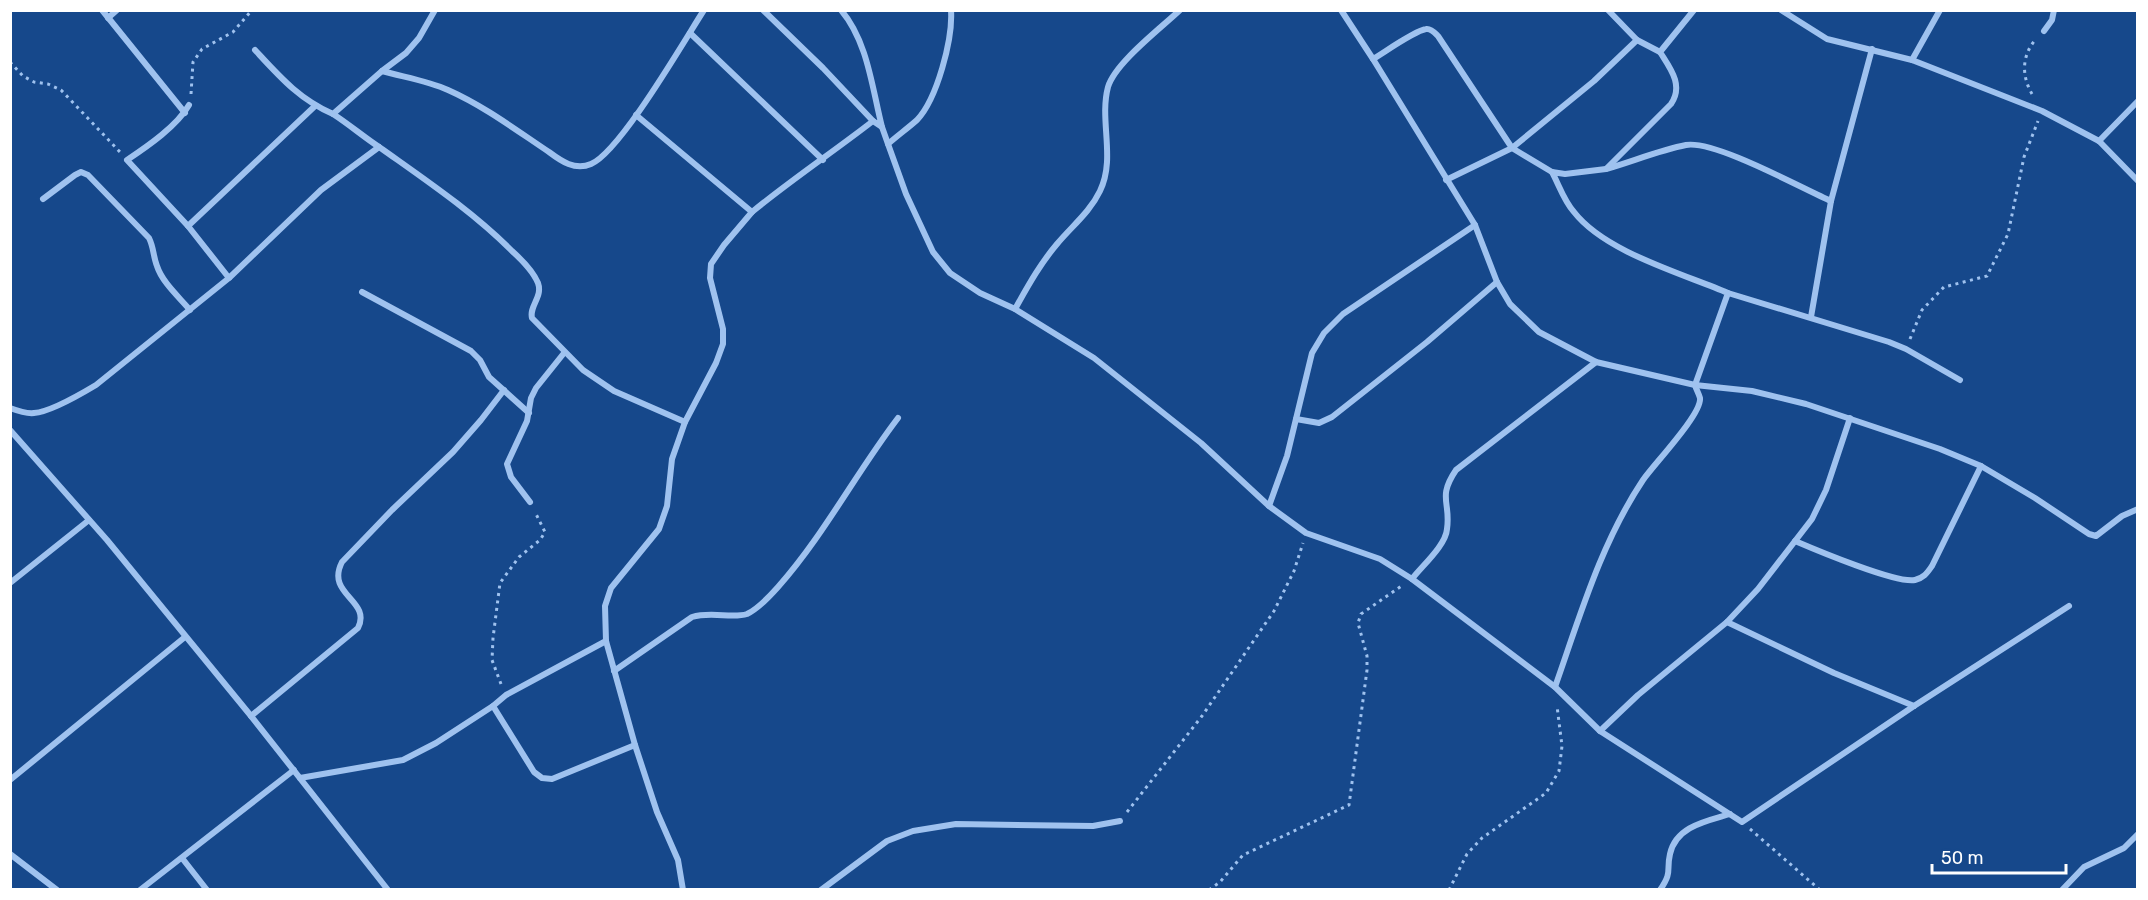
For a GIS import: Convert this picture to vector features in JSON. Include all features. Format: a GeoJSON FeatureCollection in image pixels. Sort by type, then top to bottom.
{"type":"FeatureCollection","features":[{"type":"Feature","properties":{"kind":"street"},"geometry":{"type":"LineString","coordinates":[[102,10],[185,113]]}},
{"type":"Feature","properties":{"kind":"street"},"geometry":{"type":"LineString","coordinates":[[108,18],[117,10]]}},
{"type":"Feature","properties":{"kind":"street"},"geometry":{"type":"LineString","coordinates":[[333,114],[406,53],[419,38],[435,10]]}},
{"type":"Feature","properties":{"kind":"street"},"geometry":{"type":"LineString","coordinates":[[763,10],[873,121],[882,127]]}},
{"type":"Feature","properties":{"kind":"street"},"geometry":{"type":"LineString","coordinates":[[841,10],[862,45],[882,127],[906,194],[933,252],[950,273],[980,293],[1015,309],[1094,358],[1202,442],[1269,506],[1306,532],[1380,559],[1412,579],[1555,687],[1600,731],[1742,822],[1914,706],[2069,606]]}},
{"type":"Feature","properties":{"kind":"street"},"geometry":{"type":"LineString","coordinates":[[888,144],[917,119],[929,101],[945,59],[951,10]]}},
{"type":"Feature","properties":{"kind":"street"},"geometry":{"type":"LineString","coordinates":[[1015,309],[1040,265],[1087,212],[1101,190],[1108,165],[1105,106],[1108,85],[1123,63],[1180,10]]}},
{"type":"Feature","properties":{"kind":"street"},"geometry":{"type":"LineString","coordinates":[[1341,10],[1475,225],[1497,282],[1510,304],[1539,332],[1596,362],[1695,385],[1752,391],[1806,404],[1931,445],[1981,466],[2089,534],[2096,536],[2122,516],[2138,509]]}},
{"type":"Feature","properties":{"kind":"street"},"geometry":{"type":"LineString","coordinates":[[1606,170],[1676,98],[1677,80],[1660,52],[1637,40],[1608,10]]}},
{"type":"Feature","properties":{"kind":"street"},"geometry":{"type":"LineString","coordinates":[[1660,52],[1694,10]]}},
{"type":"Feature","properties":{"kind":"street"},"geometry":{"type":"LineString","coordinates":[[1781,10],[1827,39],[1912,60],[2042,111],[2099,141],[2138,181]]}},
{"type":"Feature","properties":{"kind":"street"},"geometry":{"type":"LineString","coordinates":[[1912,60],[1940,10]]}},
{"type":"Feature","properties":{"kind":"street"},"geometry":{"type":"LineString","coordinates":[[2044,32],[2052,20],[2054,10]]}},
{"type":"Feature","properties":{"kind":"street"},"geometry":{"type":"LineString","coordinates":[[382,71],[446,89],[486,110],[561,161],[577,167],[591,164],[603,156],[636,115],[704,11]]}},
{"type":"Feature","properties":{"kind":"street"},"geometry":{"type":"LineString","coordinates":[[1373,59],[1417,33],[1427,29],[1432,30],[1512,148],[1552,172],[1565,174],[1606,170],[1687,145],[1704,145],[1831,201]]}},
{"type":"Feature","properties":{"kind":"street"},"geometry":{"type":"LineString","coordinates":[[690,33],[823,160]]}},
{"type":"Feature","properties":{"kind":"street"},"geometry":{"type":"LineString","coordinates":[[1446,180],[1512,148],[1594,81],[1637,40]]}},
{"type":"Feature","properties":{"kind":"street"},"geometry":{"type":"LineString","coordinates":[[1811,317],[1831,201],[1872,49]]}},
{"type":"Feature","properties":{"kind":"street"},"geometry":{"type":"LineString","coordinates":[[255,50],[290,87],[315,106],[333,114],[446,194],[500,239],[526,265],[538,284],[539,293],[532,309],[532,318],[583,370],[614,391],[685,422]]}},
{"type":"Feature","properties":{"kind":"street"},"geometry":{"type":"LineString","coordinates":[[2099,141],[2138,101]]}},
{"type":"Feature","properties":{"kind":"street"},"geometry":{"type":"LineString","coordinates":[[189,105],[185,113],[152,143],[127,160],[188,226],[229,278]]}},
{"type":"Feature","properties":{"kind":"street"},"geometry":{"type":"LineString","coordinates":[[188,226],[315,106]]}},
{"type":"Feature","properties":{"kind":"street"},"geometry":{"type":"LineString","coordinates":[[636,115],[752,212]]}},
{"type":"Feature","properties":{"kind":"street"},"geometry":{"type":"LineString","coordinates":[[683,890],[678,860],[657,812],[614,671],[606,641],[606,606],[611,588],[659,529],[668,507],[672,459],[685,422],[716,363],[723,344],[723,329],[710,278],[711,264],[752,212],[787,183],[823,160],[873,121]]}},
{"type":"Feature","properties":{"kind":"street"},"geometry":{"type":"LineString","coordinates":[[10,408],[36,414],[96,385],[229,278],[321,190],[379,147]]}},
{"type":"Feature","properties":{"kind":"street"},"geometry":{"type":"LineString","coordinates":[[44,199],[75,175],[81,172],[88,175],[149,238],[162,276],[190,309]]}},
{"type":"Feature","properties":{"kind":"street"},"geometry":{"type":"LineString","coordinates":[[1552,172],[1572,211],[1601,238],[1622,249],[1728,293],[1889,342],[1906,349],[1959,380]]}},
{"type":"Feature","properties":{"kind":"street"},"geometry":{"type":"LineString","coordinates":[[1269,506],[1287,456],[1312,353],[1324,333],[1343,314],[1475,225]]}},
{"type":"Feature","properties":{"kind":"street"},"geometry":{"type":"LineString","coordinates":[[1296,419],[1319,423],[1332,417],[1428,342],[1497,282]]}},
{"type":"Feature","properties":{"kind":"street"},"geometry":{"type":"LineString","coordinates":[[362,292],[471,351],[480,360],[489,377],[529,413]]}},
{"type":"Feature","properties":{"kind":"street"},"geometry":{"type":"LineString","coordinates":[[1555,687],[1597,566],[1625,509],[1644,479],[1696,412],[1700,397],[1695,385],[1728,293]]}},
{"type":"Feature","properties":{"kind":"street"},"geometry":{"type":"LineString","coordinates":[[530,502],[511,477],[507,464],[529,413],[531,398],[536,388],[564,352]]}},
{"type":"Feature","properties":{"kind":"street"},"geometry":{"type":"LineString","coordinates":[[1412,579],[1444,540],[1448,528],[1445,502],[1446,483],[1456,470],[1596,362]]}},
{"type":"Feature","properties":{"kind":"street"},"geometry":{"type":"LineString","coordinates":[[251,716],[358,628],[362,620],[361,613],[338,582],[337,571],[342,562],[453,452],[504,390]]}},
{"type":"Feature","properties":{"kind":"street"},"geometry":{"type":"LineString","coordinates":[[614,671],[692,617],[704,613],[739,615],[748,613],[764,601],[797,565],[898,418]]}},
{"type":"Feature","properties":{"kind":"street"},"geometry":{"type":"LineString","coordinates":[[1600,731],[1638,695],[1727,622],[1758,589],[1812,519],[1826,490],[1850,418]]}},
{"type":"Feature","properties":{"kind":"street"},"geometry":{"type":"LineString","coordinates":[[10,430],[89,520],[251,716],[388,890]]}},
{"type":"Feature","properties":{"kind":"street"},"geometry":{"type":"LineString","coordinates":[[1795,542],[1891,577],[1917,580],[1924,577],[1932,566],[1981,466]]}},
{"type":"Feature","properties":{"kind":"street"},"geometry":{"type":"LineString","coordinates":[[10,583],[89,520]]}},
{"type":"Feature","properties":{"kind":"street"},"geometry":{"type":"LineString","coordinates":[[1727,622],[1834,673],[1914,706]]}},
{"type":"Feature","properties":{"kind":"street"},"geometry":{"type":"LineString","coordinates":[[10,780],[185,637]]}},
{"type":"Feature","properties":{"kind":"street"},"geometry":{"type":"LineString","coordinates":[[300,778],[403,760],[436,743],[494,706],[506,695],[606,641]]}},
{"type":"Feature","properties":{"kind":"street"},"geometry":{"type":"LineString","coordinates":[[494,706],[534,772],[542,778],[552,779],[635,745]]}},
{"type":"Feature","properties":{"kind":"street"},"geometry":{"type":"LineString","coordinates":[[140,890],[294,770]]}},
{"type":"Feature","properties":{"kind":"street"},"geometry":{"type":"LineString","coordinates":[[1660,890],[1670,872],[1670,854],[1682,833],[1700,823],[1730,814]]}},
{"type":"Feature","properties":{"kind":"street"},"geometry":{"type":"LineString","coordinates":[[821,890],[887,841],[913,831],[956,824],[1093,826],[1120,821]]}},
{"type":"Feature","properties":{"kind":"street"},"geometry":{"type":"LineString","coordinates":[[2062,890],[2084,867],[2124,848],[2138,834]]}},
{"type":"Feature","properties":{"kind":"street"},"geometry":{"type":"LineString","coordinates":[[10,854],[57,890]]}},
{"type":"Feature","properties":{"kind":"street"},"geometry":{"type":"LineString","coordinates":[[182,858],[207,890]]}},
{"type":"Feature","properties":{"kind":"path"},"geometry":{"type":"LineString","coordinates":[[189,105],[193,62],[202,49],[233,32],[252,10]]}},
{"type":"Feature","properties":{"kind":"path"},"geometry":{"type":"LineString","coordinates":[[1906,349],[1922,310],[1944,287],[1987,276],[2008,234],[2024,157],[2042,111],[2027,86],[2024,67],[2027,49],[2044,32]]}},
{"type":"Feature","properties":{"kind":"path"},"geometry":{"type":"LineString","coordinates":[[10,62],[23,76],[34,82],[48,84],[61,90],[127,160]]}},
{"type":"Feature","properties":{"kind":"path"},"geometry":{"type":"LineString","coordinates":[[506,695],[492,660],[493,638],[500,583],[519,557],[540,540],[545,532],[530,502]]}},
{"type":"Feature","properties":{"kind":"path"},"geometry":{"type":"LineString","coordinates":[[1120,821],[1202,716],[1275,611],[1294,571],[1306,532]]}},
{"type":"Feature","properties":{"kind":"path"},"geometry":{"type":"LineString","coordinates":[[1209,890],[1220,882],[1243,855],[1349,805],[1368,670],[1367,656],[1358,623],[1361,614],[1412,579]]}},
{"type":"Feature","properties":{"kind":"path"},"geometry":{"type":"LineString","coordinates":[[1449,890],[1467,854],[1482,838],[1546,793],[1559,771],[1562,746],[1555,687]]}},
{"type":"Feature","properties":{"kind":"path"},"geometry":{"type":"LineString","coordinates":[[1742,822],[1820,890]]}}]}
